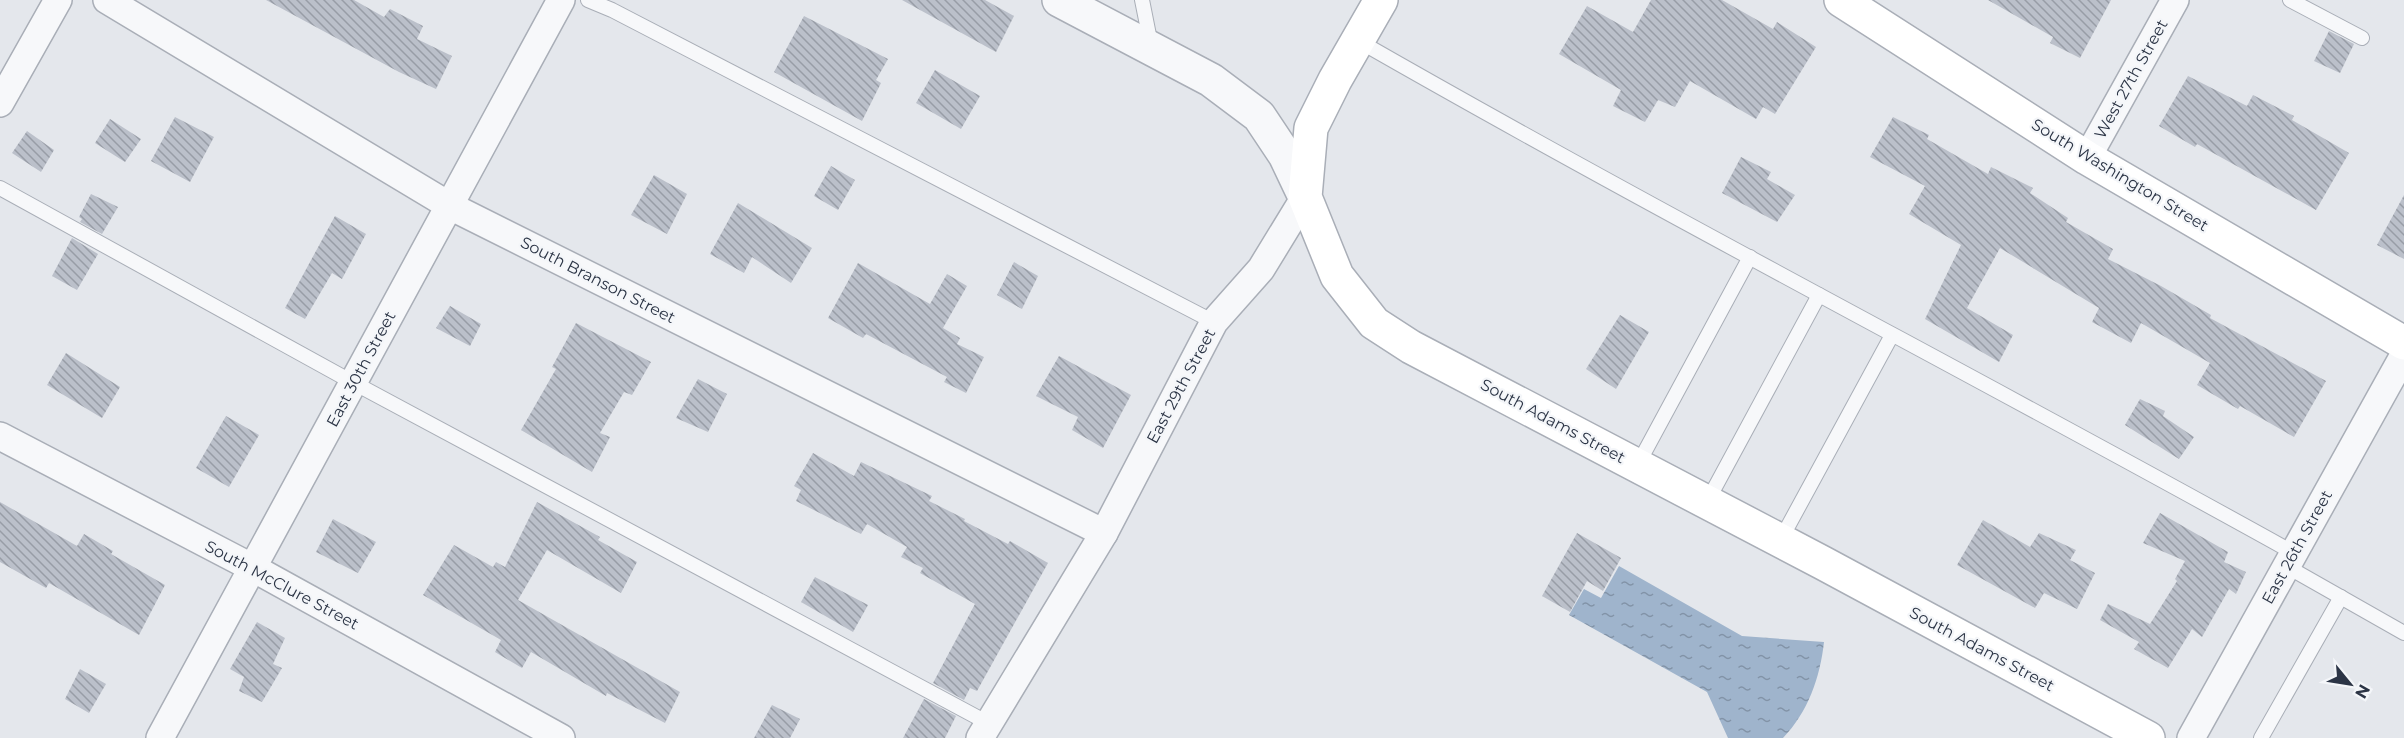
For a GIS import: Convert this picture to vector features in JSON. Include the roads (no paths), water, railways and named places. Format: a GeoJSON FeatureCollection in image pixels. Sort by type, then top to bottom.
{"type":"FeatureCollection","features":[{"type":"Feature","properties":{"kind":"main road","name":"East 29th Street"},"geometry":{"type":"LineString","coordinates":[[1305,197],[1311,128],[1357,40],[1381,0]]}},
{"type":"Feature","properties":{"kind":"main road","name":"South Washington Street"},"geometry":{"type":"LineString","coordinates":[[1852,3],[2087,158],[2404,343]]}},
{"type":"Feature","properties":{"kind":"main road","name":"South Adams Street"},"geometry":{"type":"LineString","coordinates":[[1305,197],[1337,276],[1374,323],[1411,347],[2148,738]]}},
{"type":"Feature","properties":{"kind":"street"},"geometry":{"type":"LineString","coordinates":[[0,103],[58,0]]}},
{"type":"Feature","properties":{"kind":"street","name":"South Branson Street"},"geometry":{"type":"LineString","coordinates":[[107,0],[450,206],[1104,533]]}},
{"type":"Feature","properties":{"kind":"street","name":"East 30th Street"},"geometry":{"type":"LineString","coordinates":[[160,738],[561,0]]}},
{"type":"Feature","properties":{"kind":"street","name":"South Adams Street"},"geometry":{"type":"LineString","coordinates":[[1059,0],[1211,80],[1259,116],[1285,155],[1305,197]]}},
{"type":"Feature","properties":{"kind":"street","name":"West 27th Street"},"geometry":{"type":"LineString","coordinates":[[2087,158],[2175,0]]}},
{"type":"Feature","properties":{"kind":"street","name":"East 29th Street"},"geometry":{"type":"LineString","coordinates":[[984,730],[1104,533],[1214,322],[1261,269],[1305,197]]}},
{"type":"Feature","properties":{"kind":"street","name":"East 26th Street"},"geometry":{"type":"LineString","coordinates":[[2191,738],[2404,355]]}},
{"type":"Feature","properties":{"kind":"street","name":"South McClure Street"},"geometry":{"type":"LineString","coordinates":[[0,436],[253,568],[561,738]]}},
{"type":"Feature","properties":{"kind":"lane"},"geometry":{"type":"LineString","coordinates":[[588,0],[612,10],[1214,322]]}},
{"type":"Feature","properties":{"kind":"lane"},"geometry":{"type":"LineString","coordinates":[[1142,0],[1152,49]]}},
{"type":"Feature","properties":{"kind":"lane"},"geometry":{"type":"LineString","coordinates":[[2290,0],[2362,38]]}},
{"type":"Feature","properties":{"kind":"lane"},"geometry":{"type":"LineString","coordinates":[[1357,40],[1892,335],[2100,445],[2290,559],[2341,597],[2404,633]]}},
{"type":"Feature","properties":{"kind":"lane"},"geometry":{"type":"LineString","coordinates":[[0,188],[984,730]]}},
{"type":"Feature","properties":{"kind":"lane"},"geometry":{"type":"LineString","coordinates":[[1637,466],[1750,257]]}},
{"type":"Feature","properties":{"kind":"lane"},"geometry":{"type":"LineString","coordinates":[[1707,502],[1819,295]]}},
{"type":"Feature","properties":{"kind":"lane"},"geometry":{"type":"LineString","coordinates":[[1780,541],[1892,335]]}},
{"type":"Feature","properties":{"kind":"lane"},"geometry":{"type":"LineString","coordinates":[[2261,738],[2341,597]]}},
{"type":"Feature","properties":{"kind":"water"},"geometry":{"type":"Polygon","coordinates":[[[1619,566],[1742,636],[1824,642],[1816,681],[1806,706],[1783,738],[1728,738],[1707,692],[1569,615],[1584,589],[1601,598],[1619,566]]]}}]}
